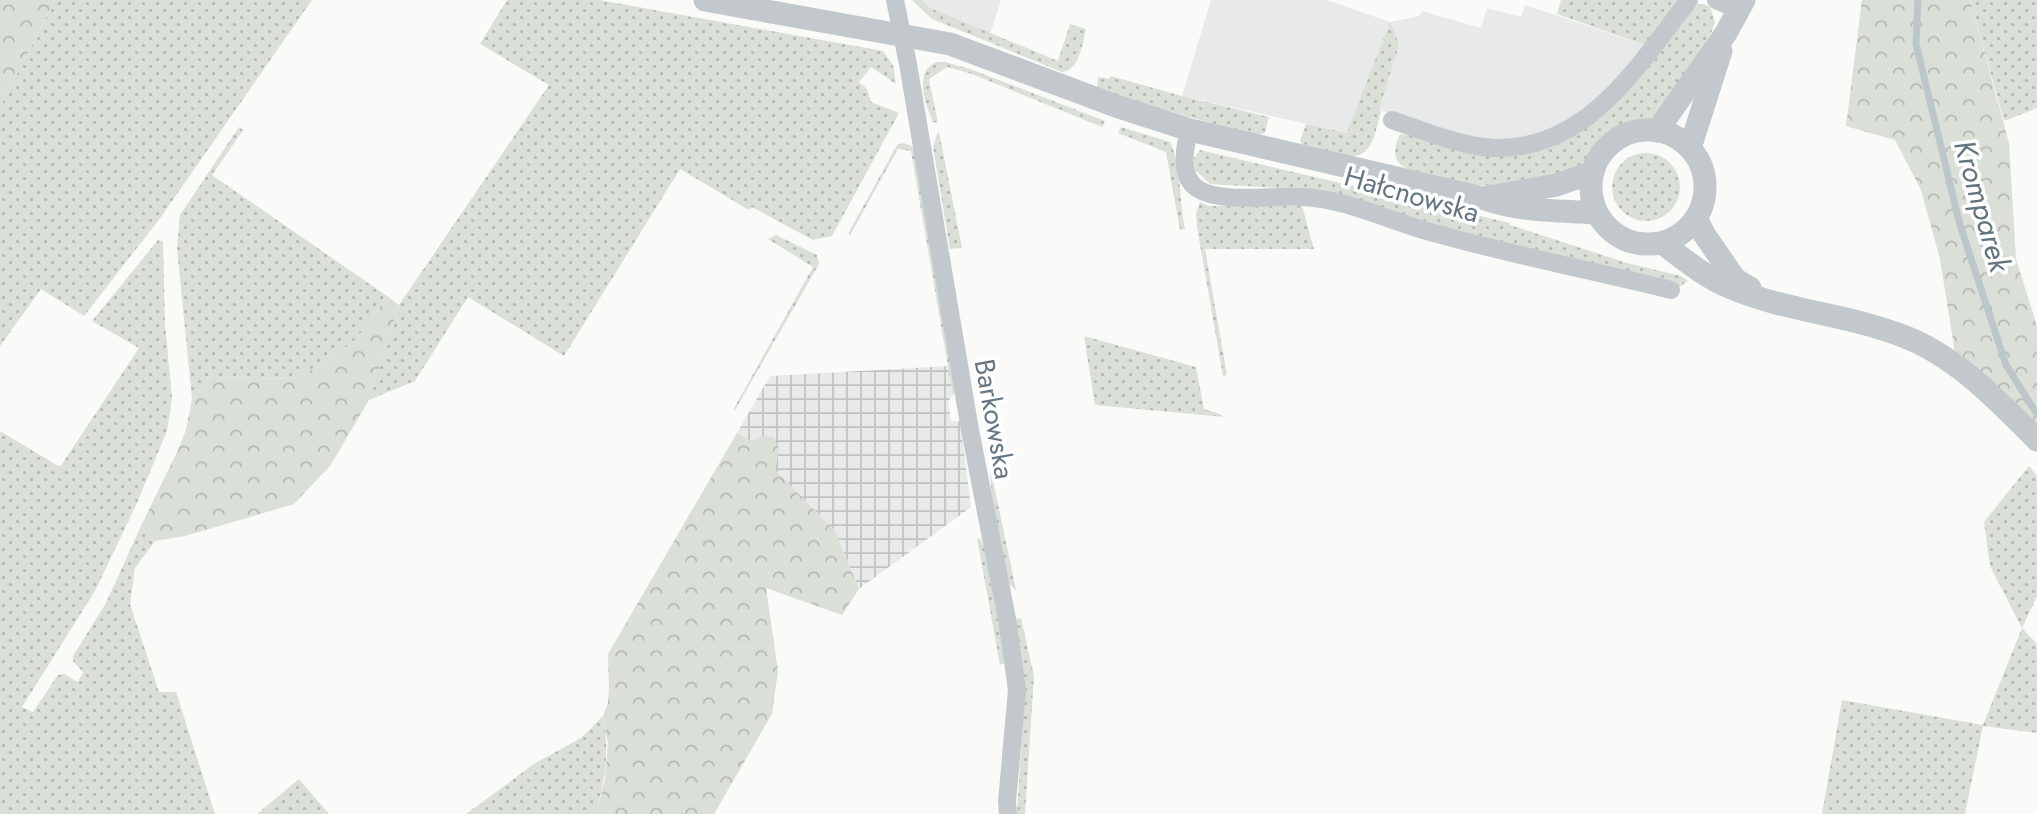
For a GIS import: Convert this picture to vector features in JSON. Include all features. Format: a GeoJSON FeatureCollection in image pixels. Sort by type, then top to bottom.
{"type":"FeatureCollection","features":[{"type":"Feature","properties":{"kind":"street","name":"Hałcnowska"},"geometry":{"type":"LineString","coordinates":[[705,0],[968,49],[1116,106],[1190,130],[1482,198],[1508,207],[1597,214]]}},
{"type":"Feature","properties":{"kind":"street","name":"Barkowska"},"geometry":{"type":"LineString","coordinates":[[895,0],[1015,675],[1017,690],[1008,814]]}},
{"type":"Feature","properties":{"kind":"street"},"geometry":{"type":"LineString","coordinates":[[1392,120],[1460,141],[1494,148],[1544,141],[1587,117],[1618,89],[1649,55],[1689,0]]}},
{"type":"Feature","properties":{"kind":"street"},"geometry":{"type":"LineString","coordinates":[[1657,131],[1726,33],[1741,5],[1716,0]]}},
{"type":"Feature","properties":{"kind":"street"},"geometry":{"type":"LineString","coordinates":[[1690,148],[1726,33]]}},
{"type":"Feature","properties":{"kind":"street","name":"Hałcnowska"},"geometry":{"type":"LineString","coordinates":[[1190,130],[1184,156],[1185,166],[1194,187],[1203,192],[1231,196],[1319,199],[1427,231],[1671,290]]}},
{"type":"Feature","properties":{"kind":"street"},"geometry":{"type":"LineString","coordinates":[[1640,131],[1657,131],[1675,137],[1690,148],[1700,164],[1705,182],[1704,201],[1696,218],[1681,234],[1662,243],[1647,244],[1618,236],[1606,226],[1597,214],[1592,197],[1593,172],[1600,156],[1611,144],[1625,135],[1640,131]]}},
{"type":"Feature","properties":{"kind":"street","name":"Hałcnowska"},"geometry":{"type":"LineString","coordinates":[[1482,198],[1557,185],[1593,172]]}},
{"type":"Feature","properties":{"kind":"street"},"geometry":{"type":"LineString","coordinates":[[1696,218],[1735,279],[1777,304]]}},
{"type":"Feature","properties":{"kind":"street"},"geometry":{"type":"LineString","coordinates":[[1662,243],[1706,276],[1730,288],[1777,304],[1875,327],[1905,337],[1933,351],[1958,367],[2037,440]]}},
{"type":"Feature","properties":{"kind":"shaded area"},"geometry":{"type":"Polygon","coordinates":[[[922,0],[1001,0],[990,34],[930,8],[922,0]]]}},
{"type":"Feature","properties":{"kind":"shaded area"},"geometry":{"type":"Polygon","coordinates":[[[1211,0],[1327,0],[1390,22],[1419,16],[1422,11],[1481,28],[1487,8],[1521,17],[1525,5],[1648,46],[1584,113],[1544,134],[1493,142],[1429,127],[1379,110],[1370,138],[1182,96],[1211,0]]]}},
{"type":"Feature","properties":{"kind":"shaded area"},"geometry":{"type":"Polygon","coordinates":[[[949,366],[953,395],[948,401],[951,422],[960,421],[971,507],[859,589],[835,531],[775,470],[779,449],[762,436],[750,441],[737,433],[770,376],[949,366]]]}},
{"type":"Feature","properties":{"kind":"green space"},"geometry":{"type":"Polygon","coordinates":[[[0,0],[55,0],[0,107],[0,0]]]}},
{"type":"Feature","properties":{"kind":"green space"},"geometry":{"type":"Polygon","coordinates":[[[55,0],[312,0],[161,217],[84,316],[41,289],[0,346],[0,107],[55,0]]]}},
{"type":"Feature","properties":{"kind":"green space"},"geometry":{"type":"Polygon","coordinates":[[[507,0],[599,0],[883,51],[893,65],[896,84],[871,67],[859,82],[867,89],[871,102],[899,113],[832,236],[813,240],[752,207],[749,210],[680,169],[564,356],[468,297],[415,381],[369,400],[399,305],[549,85],[480,44],[507,0]]]}},
{"type":"Feature","properties":{"kind":"green space"},"geometry":{"type":"Polygon","coordinates":[[[912,0],[922,0],[930,8],[1058,61],[1070,24],[1086,29],[1073,67],[1062,72],[932,19],[912,0]]]}},
{"type":"Feature","properties":{"kind":"green space"},"geometry":{"type":"Polygon","coordinates":[[[1561,0],[1678,0],[1648,46],[1557,14],[1561,0]]]}},
{"type":"Feature","properties":{"kind":"green space"},"geometry":{"type":"Polygon","coordinates":[[[1862,0],[1970,0],[2009,143],[2016,259],[2037,326],[2037,426],[1955,353],[1940,259],[1921,190],[1895,140],[1846,126],[1862,0]]]}},
{"type":"Feature","properties":{"kind":"green space"},"geometry":{"type":"Polygon","coordinates":[[[1970,0],[2037,0],[2037,108],[2004,121],[1970,0]]]}},
{"type":"Feature","properties":{"kind":"green space"},"geometry":{"type":"Polygon","coordinates":[[[1698,4],[1710,7],[1715,22],[1672,98],[1653,118],[1620,128],[1608,135],[1574,171],[1493,186],[1471,185],[1411,170],[1397,160],[1395,151],[1400,134],[1546,147],[1698,4]]]}},
{"type":"Feature","properties":{"kind":"green space"},"geometry":{"type":"Polygon","coordinates":[[[1390,22],[1399,45],[1379,109],[1381,111],[1375,134],[1368,148],[1357,156],[1348,156],[1302,144],[1300,141],[1306,124],[1347,133],[1390,22]]]}},
{"type":"Feature","properties":{"kind":"green space"},"geometry":{"type":"Polygon","coordinates":[[[936,62],[973,70],[1105,121],[1102,127],[972,74],[947,67],[929,79],[938,123],[933,122],[925,99],[923,81],[929,67],[936,62]]]}},
{"type":"Feature","properties":{"kind":"green space"},"geometry":{"type":"Polygon","coordinates":[[[1111,76],[1269,117],[1265,133],[1257,135],[1197,119],[1097,87],[1098,77],[1109,79],[1111,76]]]}},
{"type":"Feature","properties":{"kind":"green space"},"geometry":{"type":"Polygon","coordinates":[[[239,127],[243,130],[212,175],[387,296],[357,338],[328,362],[291,379],[212,377],[192,399],[177,248],[180,215],[239,127]]]}},
{"type":"Feature","properties":{"kind":"green space"},"geometry":{"type":"Polygon","coordinates":[[[1121,127],[1170,142],[1177,162],[1185,229],[1180,230],[1166,152],[1118,133],[1121,127]]]}},
{"type":"Feature","properties":{"kind":"green space"},"geometry":{"type":"Polygon","coordinates":[[[939,132],[962,248],[950,249],[933,147],[939,132]]]}},
{"type":"Feature","properties":{"kind":"green space"},"geometry":{"type":"Polygon","coordinates":[[[904,143],[914,147],[956,390],[953,395],[911,151],[898,149],[850,235],[849,232],[897,145],[904,143]]]}},
{"type":"Feature","properties":{"kind":"green space"},"geometry":{"type":"Polygon","coordinates":[[[1200,150],[1510,223],[1627,263],[1681,276],[1688,281],[1679,287],[1296,189],[1210,184],[1195,170],[1194,158],[1200,150]]]}},
{"type":"Feature","properties":{"kind":"green space"},"geometry":{"type":"Polygon","coordinates":[[[1646,153],[1659,156],[1670,163],[1677,174],[1680,187],[1677,200],[1670,211],[1659,218],[1646,221],[1633,218],[1622,211],[1615,200],[1612,187],[1615,174],[1622,163],[1633,156],[1646,153]]]}},
{"type":"Feature","properties":{"kind":"green space"},"geometry":{"type":"Polygon","coordinates":[[[1200,202],[1208,206],[1302,206],[1314,249],[1205,249],[1227,375],[1223,376],[1197,227],[1196,213],[1200,202]]]}},
{"type":"Feature","properties":{"kind":"green space"},"geometry":{"type":"Polygon","coordinates":[[[776,235],[817,255],[819,264],[733,410],[813,267],[768,239],[776,235]]]}},
{"type":"Feature","properties":{"kind":"green space"},"geometry":{"type":"Polygon","coordinates":[[[158,240],[163,242],[165,324],[172,398],[167,431],[137,503],[95,591],[22,707],[33,712],[58,675],[64,674],[78,682],[83,672],[73,661],[73,656],[106,603],[141,526],[155,541],[135,568],[130,604],[159,692],[176,692],[215,814],[0,814],[0,431],[60,467],[139,348],[92,321],[158,240]]]}},
{"type":"Feature","properties":{"kind":"green space"},"geometry":{"type":"Polygon","coordinates":[[[387,296],[399,305],[369,400],[330,466],[294,504],[185,536],[155,541],[141,526],[178,450],[186,430],[192,399],[212,377],[291,379],[328,362],[357,338],[387,296]]]}},
{"type":"Feature","properties":{"kind":"green space"},"geometry":{"type":"Polygon","coordinates":[[[1084,336],[1196,367],[1204,409],[1224,417],[1095,405],[1084,336]]]}},
{"type":"Feature","properties":{"kind":"green space"},"geometry":{"type":"Polygon","coordinates":[[[737,433],[750,441],[762,436],[774,437],[779,449],[775,470],[835,531],[859,589],[842,615],[766,588],[778,671],[772,714],[714,814],[596,814],[605,779],[608,743],[603,716],[608,703],[608,654],[737,433]]]}},
{"type":"Feature","properties":{"kind":"green space"},"geometry":{"type":"Polygon","coordinates":[[[990,466],[1016,590],[1009,584],[992,506],[990,466]]]}},
{"type":"Feature","properties":{"kind":"green space"},"geometry":{"type":"Polygon","coordinates":[[[2029,466],[2037,476],[2037,596],[2022,628],[1990,566],[1984,522],[2029,466]]]}},
{"type":"Feature","properties":{"kind":"green space"},"geometry":{"type":"Polygon","coordinates":[[[977,538],[985,549],[1006,662],[1000,665],[977,538]]]}},
{"type":"Feature","properties":{"kind":"green space"},"geometry":{"type":"Polygon","coordinates":[[[1021,618],[1034,676],[1025,814],[1017,814],[1025,684],[1015,619],[1021,618]]]}},
{"type":"Feature","properties":{"kind":"green space"},"geometry":{"type":"Polygon","coordinates":[[[2022,628],[2037,644],[2037,733],[1983,726],[1965,814],[1822,814],[1842,700],[1983,725],[2022,628]]]}},
{"type":"Feature","properties":{"kind":"green space"},"geometry":{"type":"Polygon","coordinates":[[[603,716],[606,765],[596,814],[466,814],[534,764],[581,738],[603,716]]]}},
{"type":"Feature","properties":{"kind":"green space"},"geometry":{"type":"Polygon","coordinates":[[[299,779],[329,814],[257,814],[299,779]]]}},
{"type":"Feature","properties":{"kind":"waterway","name":"Kromparek"},"geometry":{"type":"LineString","coordinates":[[1918,0],[1916,44],[1960,225],[2006,365],[2037,414]]}}]}
